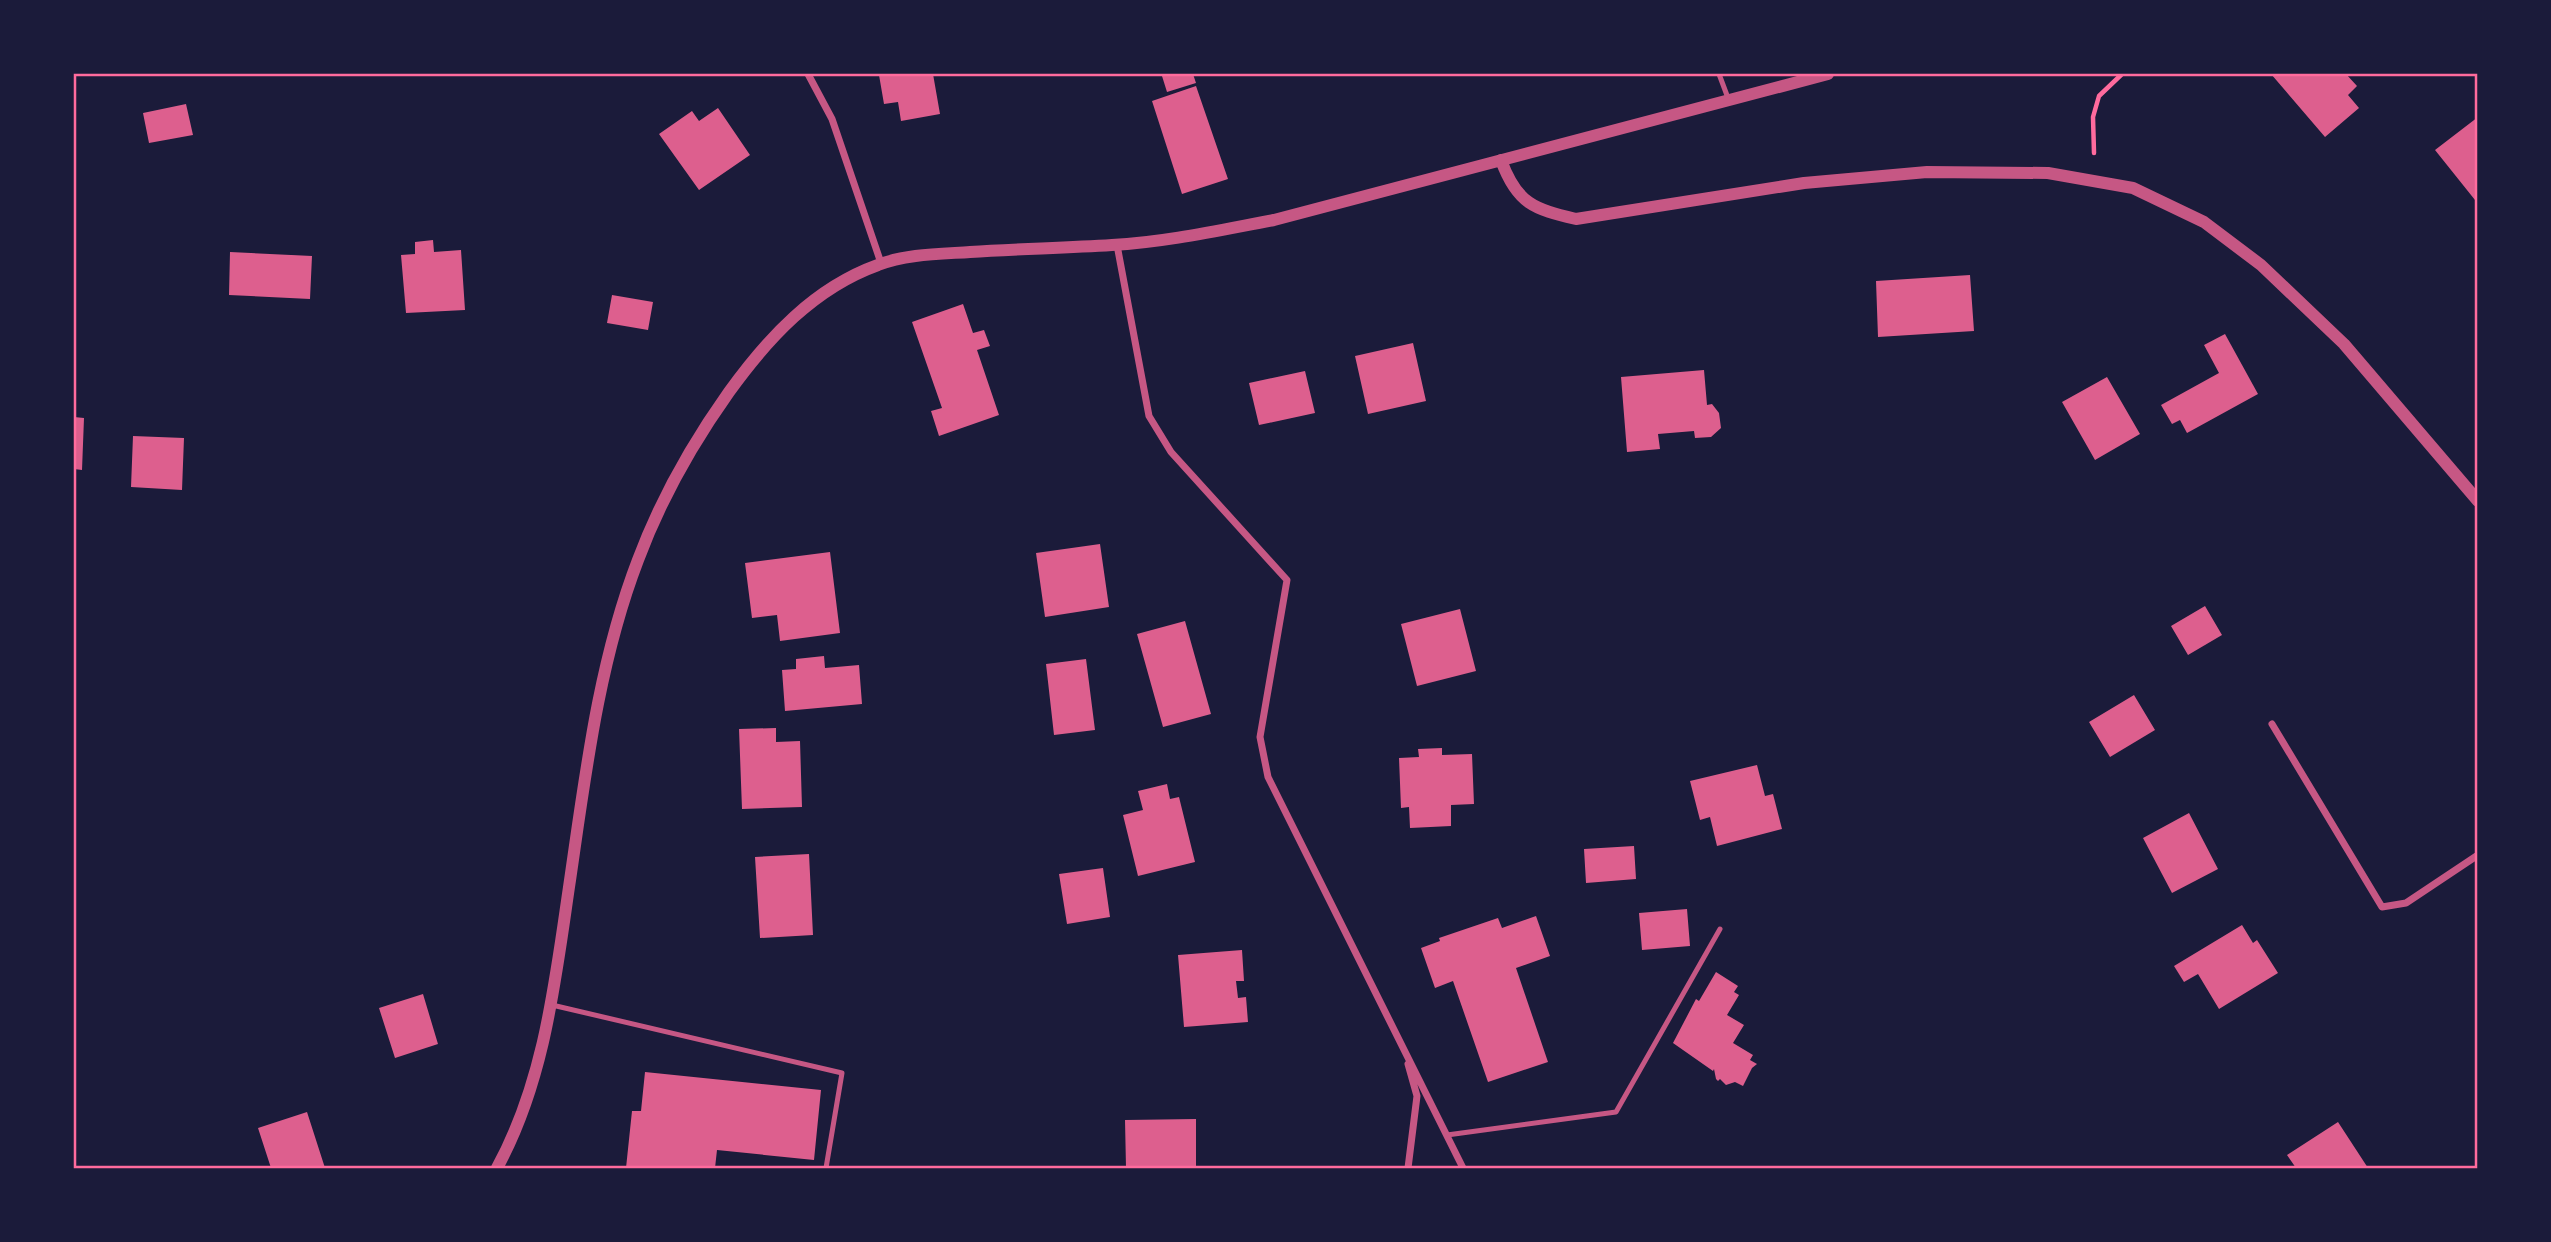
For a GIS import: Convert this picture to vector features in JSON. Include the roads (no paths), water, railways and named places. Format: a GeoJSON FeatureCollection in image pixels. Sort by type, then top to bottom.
{"type":"FeatureCollection","features":[{"type":"Feature","properties":{"kind":"street"},"geometry":{"type":"LineString","coordinates":[[808,74],[832,119],[881,263]]}},
{"type":"Feature","properties":{"kind":"street"},"geometry":{"type":"LineString","coordinates":[[497,1168],[510,1144],[532,1084],[551,1005],[592,735],[615,632],[633,573],[666,495],[708,421],[743,372],[783,327],[822,292],[881,263],[932,254],[1117,245],[1186,237],[1274,220],[1728,98],[1828,74]]}},
{"type":"Feature","properties":{"kind":"street"},"geometry":{"type":"LineString","coordinates":[[1502,160],[1509,181],[1522,198],[1544,212],[1576,219],[1804,183],[1927,172],[2048,173],[2133,188],[2204,222],[2261,265],[2344,344],[2477,501]]}},
{"type":"Feature","properties":{"kind":"street"},"geometry":{"type":"LineString","coordinates":[[1117,245],[1149,416],[1171,452],[1287,580],[1260,737],[1268,778],[1463,1168]]}},
{"type":"Feature","properties":{"kind":"street"},"geometry":{"type":"LineString","coordinates":[[2272,724],[2382,906],[2406,903],[2477,855]]}},
{"type":"Feature","properties":{"kind":"street"},"geometry":{"type":"LineString","coordinates":[[1403,1047],[1417,1096],[1408,1168]]}},
{"type":"Feature","properties":{"kind":"lane"},"geometry":{"type":"LineString","coordinates":[[1719,74],[1728,98]]}},
{"type":"Feature","properties":{"kind":"lane"},"geometry":{"type":"LineString","coordinates":[[1447,1135],[1616,1112],[1720,929]]}},
{"type":"Feature","properties":{"kind":"lane"},"geometry":{"type":"LineString","coordinates":[[551,1005],[842,1073],[826,1168]]}}]}
